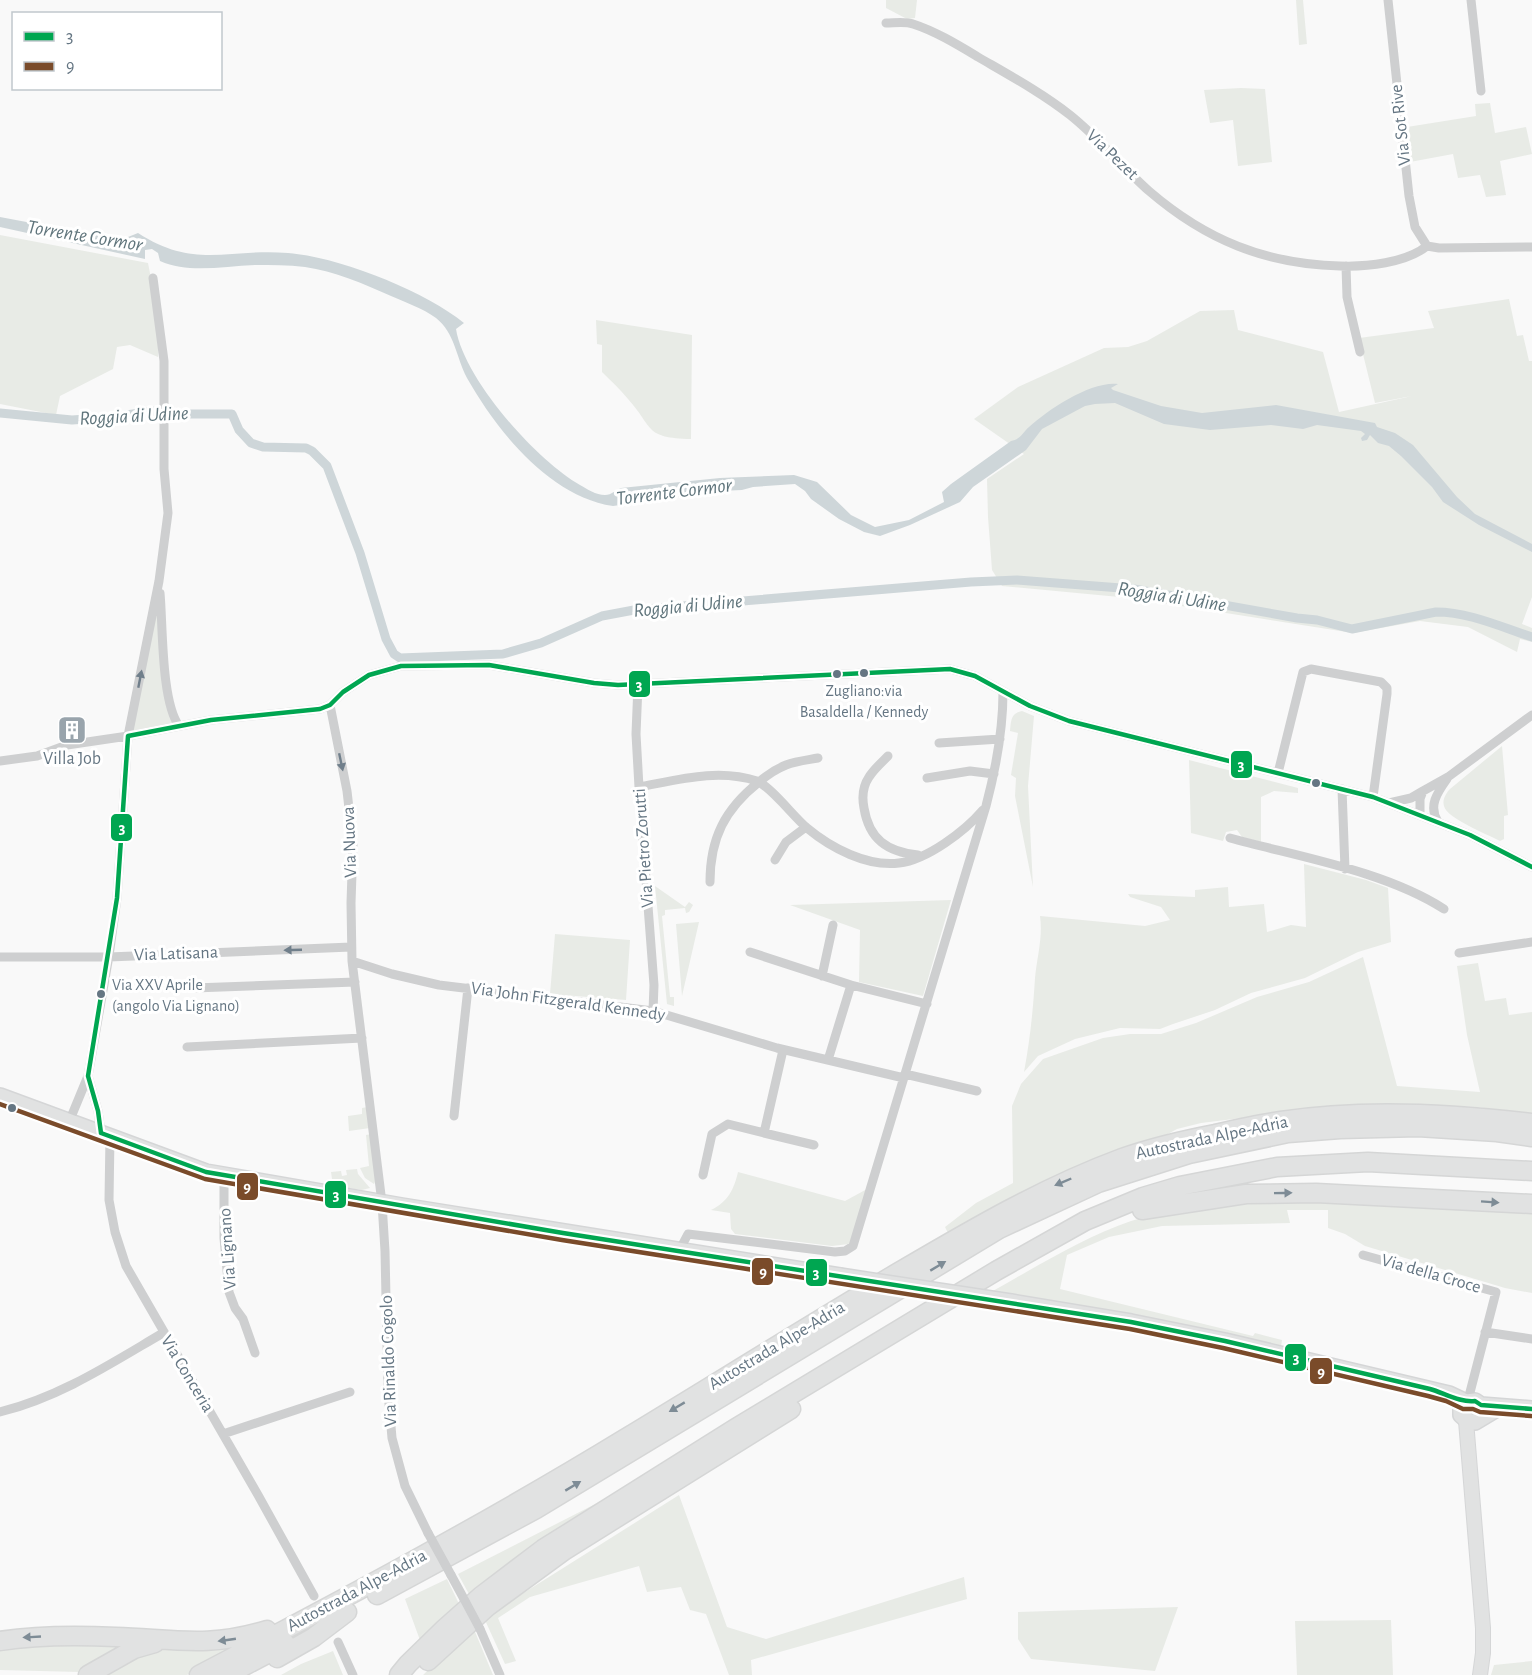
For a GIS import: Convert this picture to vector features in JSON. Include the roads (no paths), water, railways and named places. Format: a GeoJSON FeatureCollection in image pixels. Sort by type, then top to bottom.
{"type":"FeatureCollection","features":[{"type":"Feature","properties":{"kind":"highway","name":"Autostrada Alpe-Adria"},"geometry":{"type":"LineString","coordinates":[[227,1675],[530,1497],[835,1310],[990,1219],[1059,1184],[1122,1158],[1185,1140],[1283,1120],[1332,1116],[1451,1116],[1532,1123]]}},
{"type":"Feature","properties":{"kind":"highway","name":"Autostrada Alpe-Adria"},"geometry":{"type":"LineString","coordinates":[[199,1675],[344,1606],[536,1509],[999,1229],[1098,1183],[1189,1154],[1288,1133],[1418,1127],[1497,1132],[1532,1137]]}},
{"type":"Feature","properties":{"kind":"highway"},"geometry":{"type":"LineString","coordinates":[[399,1675],[445,1628],[481,1596],[543,1549],[736,1428],[996,1271],[1085,1221],[1143,1197],[1180,1186],[1277,1167],[1368,1162],[1532,1171]]}},
{"type":"Feature","properties":{"kind":"highway"},"geometry":{"type":"LineString","coordinates":[[414,1675],[487,1606],[565,1550],[977,1295],[1086,1232],[1175,1198],[1278,1179],[1366,1173],[1532,1181]]}},
{"type":"Feature","properties":{"kind":"highway"},"geometry":{"type":"LineString","coordinates":[[1142,1210],[1209,1198],[1270,1193],[1316,1193],[1532,1204]]}},
{"type":"Feature","properties":{"kind":"highway"},"geometry":{"type":"LineString","coordinates":[[0,1641],[68,1636],[206,1642],[239,1638],[270,1629],[300,1615],[344,1606]]}},
{"type":"Feature","properties":{"kind":"highway"},"geometry":{"type":"LineString","coordinates":[[250,1675],[314,1637],[344,1606]]}},
{"type":"Feature","properties":{"kind":"highway"},"geometry":{"type":"LineString","coordinates":[[88,1675],[134,1649],[162,1640]]}},
{"type":"Feature","properties":{"kind":"main road"},"geometry":{"type":"LineString","coordinates":[[0,1096],[206,1172],[382,1203],[1131,1322],[1225,1341],[1449,1394],[1472,1412],[1503,1406],[1532,1409]]}},
{"type":"Feature","properties":{"kind":"main road","name":"Via della Croce"},"geometry":{"type":"LineString","coordinates":[[1472,1412],[1469,1444],[1483,1628],[1480,1675]]}},
{"type":"Feature","properties":{"kind":"street","name":"Via Sot Rive"},"geometry":{"type":"LineString","coordinates":[[1389,0],[1409,196],[1415,227],[1427,246]]}},
{"type":"Feature","properties":{"kind":"street"},"geometry":{"type":"LineString","coordinates":[[1471,0],[1481,91]]}},
{"type":"Feature","properties":{"kind":"street","name":"Via Pezet"},"geometry":{"type":"LineString","coordinates":[[886,22],[911,23],[1022,82],[1070,115],[1150,191],[1197,227],[1235,247],[1267,256],[1320,265],[1362,266],[1392,261],[1427,246]]}},
{"type":"Feature","properties":{"kind":"street"},"geometry":{"type":"LineString","coordinates":[[1427,246],[1439,248],[1532,247]]}},
{"type":"Feature","properties":{"kind":"street"},"geometry":{"type":"LineString","coordinates":[[1346,266],[1347,297],[1360,352]]}},
{"type":"Feature","properties":{"kind":"street"},"geometry":{"type":"LineString","coordinates":[[69,1122],[88,1076],[109,957],[117,898],[128,736],[159,581],[168,513],[164,469],[164,361],[153,278]]}},
{"type":"Feature","properties":{"kind":"street"},"geometry":{"type":"LineString","coordinates":[[159,581],[167,688],[174,718],[179,726]]}},
{"type":"Feature","properties":{"kind":"street"},"geometry":{"type":"LineString","coordinates":[[0,761],[37,756],[67,745],[212,720],[308,711],[330,705],[343,692],[369,675],[401,666],[489,665],[594,683],[638,685],[950,669],[975,676],[1030,706],[1069,721],[1373,797],[1470,835],[1532,867]]}},
{"type":"Feature","properties":{"kind":"street"},"geometry":{"type":"LineString","coordinates":[[1278,773],[1303,672],[1311,669],[1381,682],[1387,688],[1387,694],[1373,797]]}},
{"type":"Feature","properties":{"kind":"street","name":"Via Pietro Zorutti"},"geometry":{"type":"LineString","coordinates":[[638,685],[636,734],[654,986],[653,1011]]}},
{"type":"Feature","properties":{"kind":"street"},"geometry":{"type":"LineString","coordinates":[[679,1251],[688,1234],[835,1252],[849,1249],[856,1240],[986,806],[1000,739],[1004,692]]}},
{"type":"Feature","properties":{"kind":"street","name":"Via Nuova"},"geometry":{"type":"LineString","coordinates":[[330,705],[347,791],[353,843],[352,961],[382,1203]]}},
{"type":"Feature","properties":{"kind":"street"},"geometry":{"type":"LineString","coordinates":[[1389,803],[1411,798],[1448,777],[1532,715]]}},
{"type":"Feature","properties":{"kind":"street"},"geometry":{"type":"LineString","coordinates":[[939,743],[1000,739]]}},
{"type":"Feature","properties":{"kind":"street"},"geometry":{"type":"LineString","coordinates":[[888,756],[868,777],[864,789],[863,803],[869,830],[888,847],[902,854],[920,856]]}},
{"type":"Feature","properties":{"kind":"street"},"geometry":{"type":"LineString","coordinates":[[710,882],[712,853],[716,837],[732,806],[776,769],[787,764],[818,758]]}},
{"type":"Feature","properties":{"kind":"street"},"geometry":{"type":"LineString","coordinates":[[927,778],[969,771],[994,774]]}},
{"type":"Feature","properties":{"kind":"street"},"geometry":{"type":"LineString","coordinates":[[639,787],[704,775],[737,777],[759,782],[806,827],[836,847],[867,860],[899,863],[920,856],[959,835],[986,806]]}},
{"type":"Feature","properties":{"kind":"street"},"geometry":{"type":"LineString","coordinates":[[1438,822],[1433,814],[1433,805],[1437,793],[1448,777]]}},
{"type":"Feature","properties":{"kind":"street"},"geometry":{"type":"LineString","coordinates":[[1342,789],[1345,869]]}},
{"type":"Feature","properties":{"kind":"street"},"geometry":{"type":"LineString","coordinates":[[1420,815],[1420,799],[1423,791]]}},
{"type":"Feature","properties":{"kind":"street"},"geometry":{"type":"LineString","coordinates":[[775,860],[786,842],[806,827]]}},
{"type":"Feature","properties":{"kind":"street"},"geometry":{"type":"LineString","coordinates":[[1230,838],[1405,888],[1444,909]]}},
{"type":"Feature","properties":{"kind":"street"},"geometry":{"type":"LineString","coordinates":[[822,976],[833,925]]}},
{"type":"Feature","properties":{"kind":"street"},"geometry":{"type":"LineString","coordinates":[[1459,953],[1532,942]]}},
{"type":"Feature","properties":{"kind":"street","name":"Via Latisana"},"geometry":{"type":"LineString","coordinates":[[0,957],[109,957],[351,947]]}},
{"type":"Feature","properties":{"kind":"street"},"geometry":{"type":"LineString","coordinates":[[750,952],[852,986],[927,1004]]}},
{"type":"Feature","properties":{"kind":"street","name":"Via John Fitzgerald Kennedy"},"geometry":{"type":"LineString","coordinates":[[352,961],[438,985],[653,1011],[783,1050],[977,1091]]}},
{"type":"Feature","properties":{"kind":"street"},"geometry":{"type":"LineString","coordinates":[[194,988],[355,982]]}},
{"type":"Feature","properties":{"kind":"street"},"geometry":{"type":"LineString","coordinates":[[828,1060],[852,986]]}},
{"type":"Feature","properties":{"kind":"street"},"geometry":{"type":"LineString","coordinates":[[454,1116],[468,988]]}},
{"type":"Feature","properties":{"kind":"street"},"geometry":{"type":"LineString","coordinates":[[187,1047],[362,1038]]}},
{"type":"Feature","properties":{"kind":"street"},"geometry":{"type":"LineString","coordinates":[[764,1133],[783,1050]]}},
{"type":"Feature","properties":{"kind":"street","name":"Via Conceria"},"geometry":{"type":"LineString","coordinates":[[88,1076],[106,1135],[109,1200],[115,1232],[126,1266],[314,1596]]}},
{"type":"Feature","properties":{"kind":"street"},"geometry":{"type":"LineString","coordinates":[[703,1175],[712,1134],[728,1124],[814,1145]]}},
{"type":"Feature","properties":{"kind":"street","name":"Via Lignano"},"geometry":{"type":"LineString","coordinates":[[224,1175],[224,1238],[229,1292],[235,1308],[243,1318],[255,1353]]}},
{"type":"Feature","properties":{"kind":"street","name":"Via Rinaldo Cogolo"},"geometry":{"type":"LineString","coordinates":[[382,1203],[388,1392],[392,1438],[405,1486],[480,1629],[500,1675]]}},
{"type":"Feature","properties":{"kind":"street","name":"Via della Croce"},"geometry":{"type":"LineString","coordinates":[[1363,1254],[1496,1292],[1485,1332],[1472,1412]]}},
{"type":"Feature","properties":{"kind":"street"},"geometry":{"type":"LineString","coordinates":[[1485,1332],[1532,1339]]}},
{"type":"Feature","properties":{"kind":"street"},"geometry":{"type":"LineString","coordinates":[[0,1412],[42,1399],[72,1386],[163,1333]]}},
{"type":"Feature","properties":{"kind":"street"},"geometry":{"type":"LineString","coordinates":[[223,1434],[350,1392]]}},
{"type":"Feature","properties":{"kind":"street"},"geometry":{"type":"LineString","coordinates":[[338,1642],[353,1675]]}},
{"type":"Feature","properties":{"kind":"water","name":"Torrente Cormor"},"geometry":{"type":"Polygon","coordinates":[[[0,217],[130,243],[128,237],[138,233],[177,251],[195,254],[267,252],[309,256],[356,268],[405,288],[464,323],[456,329],[462,349],[487,394],[504,416],[543,457],[562,473],[589,490],[602,495],[610,494],[621,488],[720,478],[794,475],[817,482],[851,515],[875,527],[909,520],[944,502],[942,492],[951,484],[1019,437],[1037,420],[1059,405],[1096,387],[1118,384],[1111,388],[1161,406],[1202,413],[1276,405],[1375,423],[1377,427],[1395,433],[1413,445],[1457,497],[1475,514],[1532,544],[1532,552],[1479,525],[1443,502],[1432,487],[1401,456],[1389,446],[1378,443],[1370,435],[1367,440],[1362,441],[1361,438],[1365,434],[1361,431],[1317,425],[1303,429],[1271,425],[1210,430],[1164,424],[1115,403],[1085,406],[1042,429],[1026,450],[973,487],[960,502],[880,536],[864,532],[839,519],[795,484],[753,487],[613,506],[590,500],[567,489],[527,458],[493,419],[479,398],[463,370],[447,331],[436,318],[420,308],[360,283],[316,269],[273,265],[183,267],[160,261],[158,253],[152,249],[145,250],[145,259],[0,227],[0,217]]]}},
{"type":"Feature","properties":{"kind":"waterway","name":"Roggia di Udine"},"geometry":{"type":"LineString","coordinates":[[0,413],[72,420],[152,411],[183,414],[232,414],[239,430],[251,443],[263,447],[306,448],[312,451],[327,466],[360,553],[386,639],[394,654],[400,658],[503,654],[541,643],[602,616],[634,610],[1017,580],[1134,589],[1317,620],[1352,629],[1436,612],[1461,614],[1532,637]]}},
{"type":"Feature","properties":{"kind":"place","name":"Zugliano:via Basaldella / Kennedy"},"geometry":{"type":"Point","coordinates":[864,673]}},
{"type":"Feature","properties":{"kind":"place","name":"Villa Job"},"geometry":{"type":"Point","coordinates":[72,730]}},
{"type":"Feature","properties":{"kind":"place","name":"Via XXV Aprile (angolo Via Lignano)"},"geometry":{"type":"Point","coordinates":[101,994]}}]}
